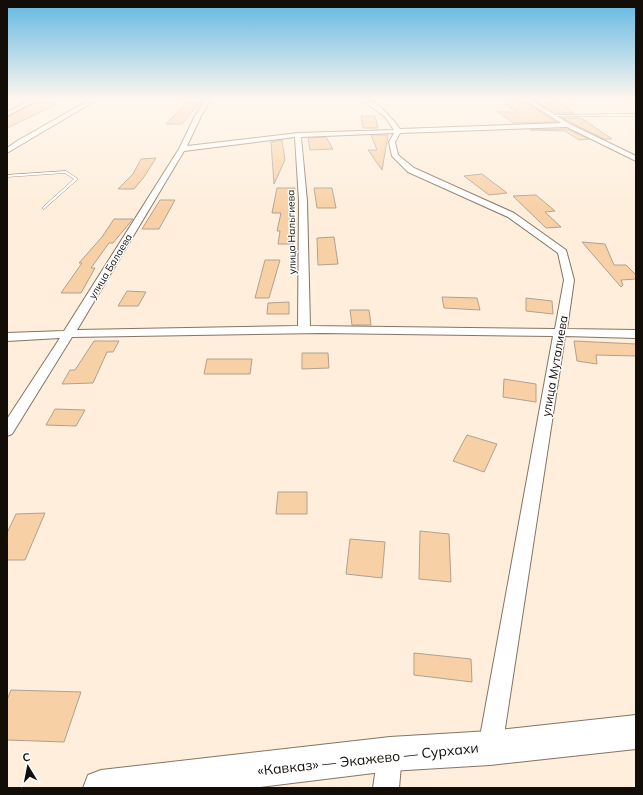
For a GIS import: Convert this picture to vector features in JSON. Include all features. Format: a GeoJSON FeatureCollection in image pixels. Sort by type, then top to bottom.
{"type":"FeatureCollection","features":[{"type":"Feature","properties":{"kind":"main road","name":"«Кавказ» — Экажево — Сурхахи"},"geometry":{"type":"LineString","coordinates":[[100,788],[390,754],[490,748],[636,732]]}},
{"type":"Feature","properties":{"kind":"street"},"geometry":{"type":"LineString","coordinates":[[7,151],[30,136]]}},
{"type":"Feature","properties":{"kind":"street","name":"улица Балаева"},"geometry":{"type":"LineString","coordinates":[[7,431],[69,333],[182,149],[188,136]]}},
{"type":"Feature","properties":{"kind":"street"},"geometry":{"type":"LineString","coordinates":[[182,149],[289,136]]}},
{"type":"Feature","properties":{"kind":"street","name":"улица Нальгиева"},"geometry":{"type":"LineString","coordinates":[[298,136],[303,201],[304,329]]}},
{"type":"Feature","properties":{"kind":"street","name":"улица Муталиева"},"geometry":{"type":"LineString","coordinates":[[395,136],[392,142],[395,156],[411,170],[511,215],[563,252],[569,280],[511,615],[490,748]]}},
{"type":"Feature","properties":{"kind":"street"},"geometry":{"type":"LineString","coordinates":[[590,136],[636,159]]}},
{"type":"Feature","properties":{"kind":"street"},"geometry":{"type":"LineString","coordinates":[[7,337],[69,333],[304,329],[636,334]]}},
{"type":"Feature","properties":{"kind":"street"},"geometry":{"type":"LineString","coordinates":[[386,788],[390,754]]}},
{"type":"Feature","properties":{"kind":"lane"},"geometry":{"type":"LineString","coordinates":[[7,176],[66,172],[76,179],[44,208]]}},
{"type":"Feature","properties":{"kind":"building"},"geometry":{"type":"Polygon","coordinates":[[[371,136],[388,136],[382,170],[368,150],[377,150],[371,136]]]}},
{"type":"Feature","properties":{"kind":"building"},"geometry":{"type":"Polygon","coordinates":[[[573,136],[583,136],[589,139],[579,140],[573,136]]]}},
{"type":"Feature","properties":{"kind":"building"},"geometry":{"type":"Polygon","coordinates":[[[598,136],[608,136],[612,139],[604,139],[598,136]]]}},
{"type":"Feature","properties":{"kind":"building"},"geometry":{"type":"Polygon","coordinates":[[[326,137],[333,149],[310,150],[308,138],[326,137]]]}},
{"type":"Feature","properties":{"kind":"building"},"geometry":{"type":"Polygon","coordinates":[[[282,140],[285,160],[274,184],[271,142],[282,140]]]}},
{"type":"Feature","properties":{"kind":"building"},"geometry":{"type":"Polygon","coordinates":[[[156,158],[144,177],[134,189],[118,189],[133,174],[141,159],[156,158]]]}},
{"type":"Feature","properties":{"kind":"building"},"geometry":{"type":"Polygon","coordinates":[[[482,174],[507,193],[489,195],[464,176],[482,174]]]}},
{"type":"Feature","properties":{"kind":"building"},"geometry":{"type":"Polygon","coordinates":[[[277,188],[295,188],[292,208],[294,208],[292,223],[296,223],[293,244],[278,244],[280,231],[277,231],[281,213],[272,213],[277,188]]]}},
{"type":"Feature","properties":{"kind":"building"},"geometry":{"type":"Polygon","coordinates":[[[314,188],[332,188],[336,208],[317,208],[314,188]]]}},
{"type":"Feature","properties":{"kind":"building"},"geometry":{"type":"Polygon","coordinates":[[[536,195],[555,211],[545,212],[561,227],[546,228],[513,196],[536,195]]]}},
{"type":"Feature","properties":{"kind":"building"},"geometry":{"type":"Polygon","coordinates":[[[160,200],[175,200],[159,229],[142,229],[160,200]]]}},
{"type":"Feature","properties":{"kind":"building"},"geometry":{"type":"Polygon","coordinates":[[[114,219],[133,219],[113,243],[109,243],[91,268],[95,268],[81,293],[61,293],[82,263],[79,263],[102,237],[114,219]]]}},
{"type":"Feature","properties":{"kind":"building"},"geometry":{"type":"Polygon","coordinates":[[[334,237],[338,264],[318,265],[317,238],[334,237]]]}},
{"type":"Feature","properties":{"kind":"building"},"geometry":{"type":"Polygon","coordinates":[[[582,242],[605,244],[614,265],[626,265],[636,275],[636,279],[621,280],[623,285],[621,287],[582,242]]]}},
{"type":"Feature","properties":{"kind":"building"},"geometry":{"type":"Polygon","coordinates":[[[265,260],[280,260],[269,298],[255,298],[265,260]]]}},
{"type":"Feature","properties":{"kind":"building"},"geometry":{"type":"Polygon","coordinates":[[[127,291],[146,292],[138,306],[118,306],[127,291]]]}},
{"type":"Feature","properties":{"kind":"building"},"geometry":{"type":"Polygon","coordinates":[[[442,297],[477,298],[480,310],[444,308],[442,297]]]}},
{"type":"Feature","properties":{"kind":"building"},"geometry":{"type":"Polygon","coordinates":[[[526,298],[552,301],[553,314],[526,311],[526,298]]]}},
{"type":"Feature","properties":{"kind":"building"},"geometry":{"type":"Polygon","coordinates":[[[289,302],[289,314],[267,314],[268,303],[289,302]]]}},
{"type":"Feature","properties":{"kind":"building"},"geometry":{"type":"Polygon","coordinates":[[[350,310],[369,310],[371,325],[352,325],[350,310]]]}},
{"type":"Feature","properties":{"kind":"building"},"geometry":{"type":"Polygon","coordinates":[[[94,341],[119,341],[113,352],[107,352],[93,383],[62,384],[70,370],[75,370],[94,341]]]}},
{"type":"Feature","properties":{"kind":"building"},"geometry":{"type":"Polygon","coordinates":[[[574,341],[636,344],[636,356],[596,355],[597,364],[577,361],[574,341]]]}},
{"type":"Feature","properties":{"kind":"building"},"geometry":{"type":"Polygon","coordinates":[[[302,353],[328,353],[329,368],[302,369],[302,353]]]}},
{"type":"Feature","properties":{"kind":"building"},"geometry":{"type":"Polygon","coordinates":[[[207,359],[252,359],[250,374],[204,374],[207,359]]]}},
{"type":"Feature","properties":{"kind":"building"},"geometry":{"type":"Polygon","coordinates":[[[504,379],[536,384],[536,402],[503,397],[504,379]]]}},
{"type":"Feature","properties":{"kind":"building"},"geometry":{"type":"Polygon","coordinates":[[[55,409],[85,410],[76,426],[46,425],[55,409]]]}},
{"type":"Feature","properties":{"kind":"building"},"geometry":{"type":"Polygon","coordinates":[[[467,435],[497,444],[484,472],[453,461],[467,435]]]}},
{"type":"Feature","properties":{"kind":"building"},"geometry":{"type":"Polygon","coordinates":[[[278,492],[307,492],[307,514],[276,514],[278,492]]]}},
{"type":"Feature","properties":{"kind":"building"},"geometry":{"type":"Polygon","coordinates":[[[45,513],[25,560],[7,560],[7,533],[16,514],[45,513]]]}},
{"type":"Feature","properties":{"kind":"building"},"geometry":{"type":"Polygon","coordinates":[[[420,531],[449,534],[451,582],[419,579],[420,531]]]}},
{"type":"Feature","properties":{"kind":"building"},"geometry":{"type":"Polygon","coordinates":[[[350,539],[385,542],[382,578],[346,574],[350,539]]]}},
{"type":"Feature","properties":{"kind":"building"},"geometry":{"type":"Polygon","coordinates":[[[414,653],[471,659],[472,682],[414,675],[414,653]]]}},
{"type":"Feature","properties":{"kind":"building"},"geometry":{"type":"Polygon","coordinates":[[[11,690],[81,692],[64,742],[7,740],[7,700],[11,690]]]}}]}
